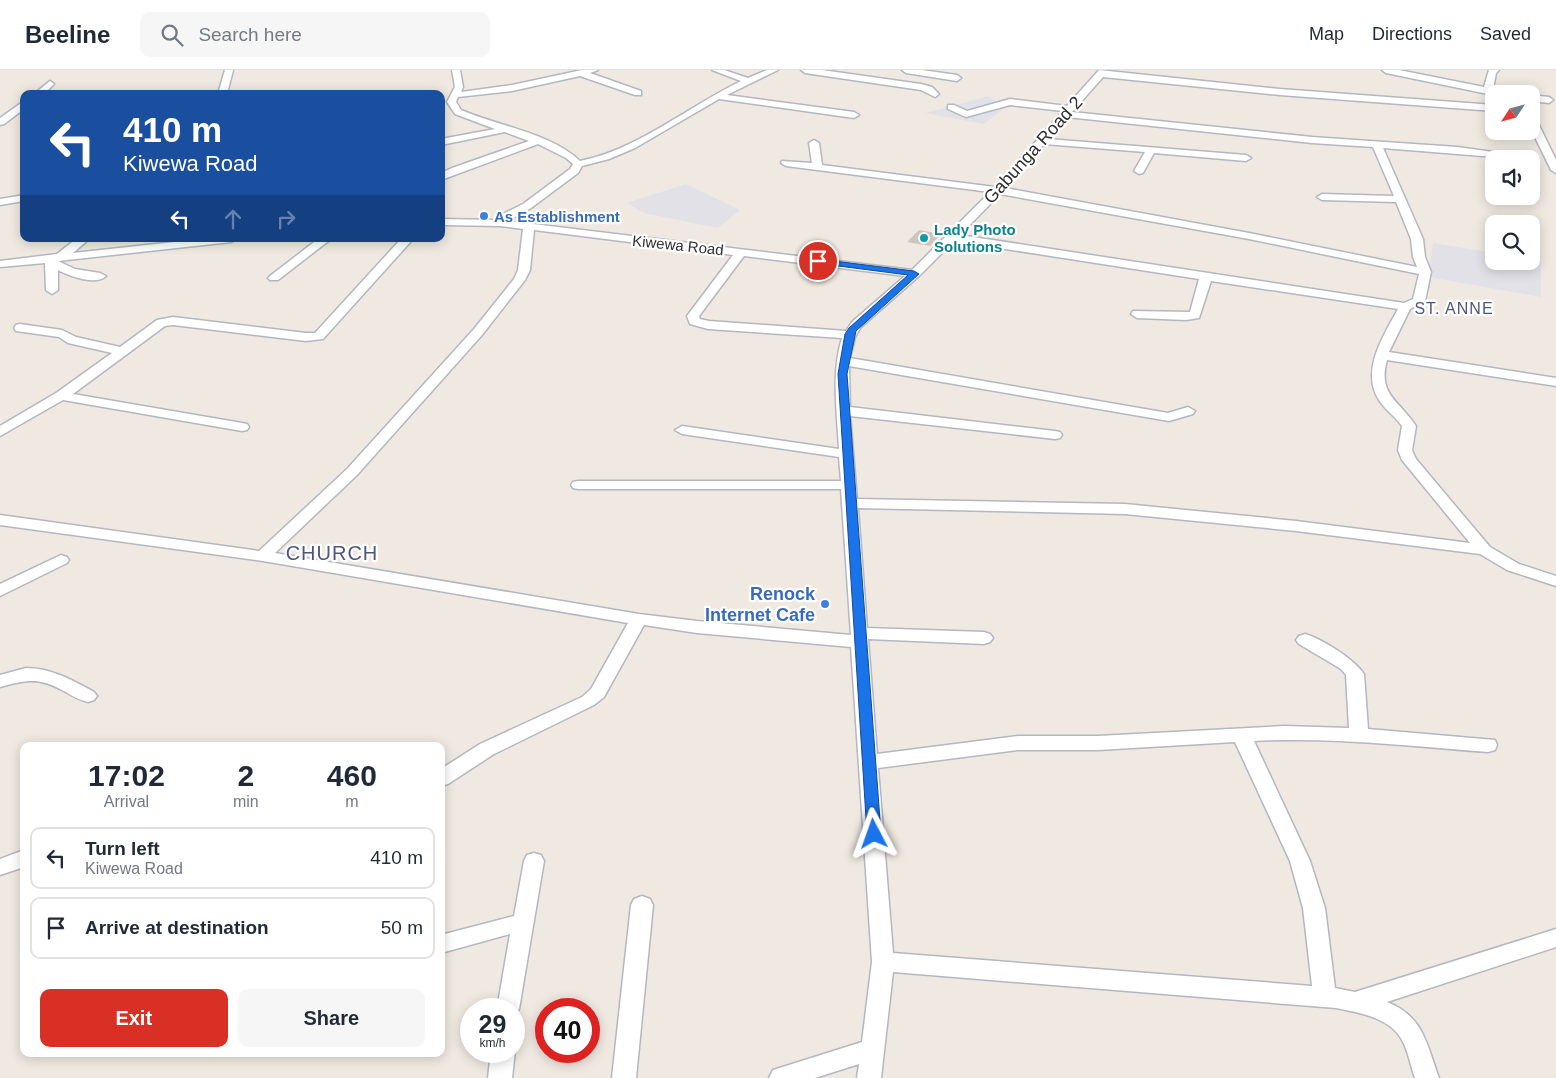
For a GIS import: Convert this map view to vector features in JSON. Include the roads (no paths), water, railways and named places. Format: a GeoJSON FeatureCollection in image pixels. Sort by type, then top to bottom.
{"type":"FeatureCollection","features":[{"type":"Feature","properties":{"kind":"street"},"geometry":{"type":"LineString","coordinates":[[223,90],[229,70]]}},
{"type":"Feature","properties":{"kind":"street"},"geometry":{"type":"LineString","coordinates":[[450,99],[459,87],[456,70]]}},
{"type":"Feature","properties":{"kind":"street"},"geometry":{"type":"LineString","coordinates":[[450,99],[520,87],[594,70]]}},
{"type":"Feature","properties":{"kind":"street"},"geometry":{"type":"LineString","coordinates":[[716,70],[749,81]]}},
{"type":"Feature","properties":{"kind":"street"},"geometry":{"type":"LineString","coordinates":[[450,99],[454,108],[463,114],[538,141],[569,156],[578,164],[599,161],[624,150],[717,96],[774,70]]}},
{"type":"Feature","properties":{"kind":"street"},"geometry":{"type":"LineString","coordinates":[[805,70],[921,87],[929,89],[935,94]]}},
{"type":"Feature","properties":{"kind":"street"},"geometry":{"type":"LineString","coordinates":[[906,70],[958,78]]}},
{"type":"Feature","properties":{"kind":"street"},"geometry":{"type":"LineString","coordinates":[[1386,70],[1485,90]]}},
{"type":"Feature","properties":{"kind":"street"},"geometry":{"type":"LineString","coordinates":[[1489,85],[1492,72],[1495,70]]}},
{"type":"Feature","properties":{"kind":"street"},"geometry":{"type":"LineString","coordinates":[[1101,71],[1280,92],[1485,107]]}},
{"type":"Feature","properties":{"kind":"street","name":"Gabunga Road 2"},"geometry":{"type":"LineString","coordinates":[[849,334],[856,325],[914,274],[998,190],[1068,112],[1101,71]]}},
{"type":"Feature","properties":{"kind":"street"},"geometry":{"type":"LineString","coordinates":[[581,73],[638,93]]}},
{"type":"Feature","properties":{"kind":"street"},"geometry":{"type":"LineString","coordinates":[[43,90],[50,84]]}},
{"type":"Feature","properties":{"kind":"street"},"geometry":{"type":"LineString","coordinates":[[717,96],[854,115]]}},
{"type":"Feature","properties":{"kind":"street"},"geometry":{"type":"LineString","coordinates":[[1540,99],[1549,100]]}},
{"type":"Feature","properties":{"kind":"street"},"geometry":{"type":"LineString","coordinates":[[951,107],[966,114],[1010,102],[1068,112],[1312,140],[1485,154]]}},
{"type":"Feature","properties":{"kind":"street"},"geometry":{"type":"LineString","coordinates":[[1,122],[20,107]]}},
{"type":"Feature","properties":{"kind":"street"},"geometry":{"type":"LineString","coordinates":[[1,122],[16,121]]}},
{"type":"Feature","properties":{"kind":"street"},"geometry":{"type":"LineString","coordinates":[[445,141],[507,129]]}},
{"type":"Feature","properties":{"kind":"street"},"geometry":{"type":"LineString","coordinates":[[1540,137],[1554,166]]}},
{"type":"Feature","properties":{"kind":"street"},"geometry":{"type":"LineString","coordinates":[[445,176],[456,170],[538,141]]}},
{"type":"Feature","properties":{"kind":"street"},"geometry":{"type":"LineString","coordinates":[[1042,141],[1246,158]]}},
{"type":"Feature","properties":{"kind":"street"},"geometry":{"type":"LineString","coordinates":[[814,143],[817,167]]}},
{"type":"Feature","properties":{"kind":"street"},"geometry":{"type":"LineString","coordinates":[[951,237],[1405,307],[1419,301],[1425,272],[1419,257],[1417,239],[1398,199],[1377,144]]}},
{"type":"Feature","properties":{"kind":"street"},"geometry":{"type":"LineString","coordinates":[[1139,171],[1151,150]]}},
{"type":"Feature","properties":{"kind":"street"},"geometry":{"type":"LineString","coordinates":[[1540,162],[1554,166]]}},
{"type":"Feature","properties":{"kind":"street"},"geometry":{"type":"LineString","coordinates":[[786,163],[998,190],[1425,272]]}},
{"type":"Feature","properties":{"kind":"street"},"geometry":{"type":"LineString","coordinates":[[500,223],[507,216],[527,206],[574,171],[578,164]]}},
{"type":"Feature","properties":{"kind":"street"},"geometry":{"type":"LineString","coordinates":[[1322,196],[1398,199]]}},
{"type":"Feature","properties":{"kind":"street"},"geometry":{"type":"LineString","coordinates":[[0,202],[20,199]]}},
{"type":"Feature","properties":{"kind":"street","name":"Kiwewa Road"},"geometry":{"type":"LineString","coordinates":[[445,222],[500,223],[914,274]]}},
{"type":"Feature","properties":{"kind":"street"},"geometry":{"type":"LineString","coordinates":[[263,556],[364,460],[483,326],[520,280],[524,270],[529,228]]}},
{"type":"Feature","properties":{"kind":"street"},"geometry":{"type":"LineString","coordinates":[[53,259],[78,242]]}},
{"type":"Feature","properties":{"kind":"street"},"geometry":{"type":"LineString","coordinates":[[0,264],[53,259],[175,242]]}},
{"type":"Feature","properties":{"kind":"street"},"geometry":{"type":"LineString","coordinates":[[274,278],[320,242]]}},
{"type":"Feature","properties":{"kind":"street"},"geometry":{"type":"LineString","coordinates":[[0,432],[61,396],[157,325],[166,322],[306,338],[319,336],[404,242]]}},
{"type":"Feature","properties":{"kind":"street"},"geometry":{"type":"LineString","coordinates":[[741,252],[732,267],[693,316],[694,321],[708,325],[849,334],[843,362],[846,454],[883,962],[870,1078]]}},
{"type":"Feature","properties":{"kind":"street"},"geometry":{"type":"LineString","coordinates":[[53,259],[77,275],[100,276]]}},
{"type":"Feature","properties":{"kind":"street"},"geometry":{"type":"LineString","coordinates":[[52,290],[53,259]]}},
{"type":"Feature","properties":{"kind":"street"},"geometry":{"type":"LineString","coordinates":[[1137,314],[1195,315],[1206,276]]}},
{"type":"Feature","properties":{"kind":"street"},"geometry":{"type":"LineString","coordinates":[[1405,307],[1382,354],[1379,367],[1380,391],[1385,400],[1410,426],[1405,450],[1409,460],[1484,550],[1513,567],[1556,581]]}},
{"type":"Feature","properties":{"kind":"street"},"geometry":{"type":"LineString","coordinates":[[20,328],[62,334],[72,340],[123,351]]}},
{"type":"Feature","properties":{"kind":"street"},"geometry":{"type":"LineString","coordinates":[[1382,354],[1556,382]]}},
{"type":"Feature","properties":{"kind":"street"},"geometry":{"type":"LineString","coordinates":[[843,362],[1169,417],[1188,411]]}},
{"type":"Feature","properties":{"kind":"street"},"geometry":{"type":"LineString","coordinates":[[61,396],[242,428]]}},
{"type":"Feature","properties":{"kind":"street"},"geometry":{"type":"LineString","coordinates":[[844,411],[1056,435]]}},
{"type":"Feature","properties":{"kind":"street"},"geometry":{"type":"LineString","coordinates":[[682,430],[846,454]]}},
{"type":"Feature","properties":{"kind":"street"},"geometry":{"type":"LineString","coordinates":[[578,485],[849,484]]}},
{"type":"Feature","properties":{"kind":"street"},"geometry":{"type":"LineString","coordinates":[[850,503],[1125,509],[1296,526],[1484,550]]}},
{"type":"Feature","properties":{"kind":"street"},"geometry":{"type":"LineString","coordinates":[[0,520],[263,556],[697,628],[860,638],[984,638]]}},
{"type":"Feature","properties":{"kind":"street"},"geometry":{"type":"LineString","coordinates":[[0,591],[61,560]]}},
{"type":"Feature","properties":{"kind":"street"},"geometry":{"type":"LineString","coordinates":[[445,776],[487,750],[588,701],[598,693],[639,618]]}},
{"type":"Feature","properties":{"kind":"street"},"geometry":{"type":"LineString","coordinates":[[1305,640],[1347,665],[1356,674],[1359,735]]}},
{"type":"Feature","properties":{"kind":"street"},"geometry":{"type":"LineString","coordinates":[[0,681],[23,674],[45,674],[88,696]]}},
{"type":"Feature","properties":{"kind":"street"},"geometry":{"type":"LineString","coordinates":[[868,762],[1018,743],[1098,743],[1284,733],[1359,735],[1488,745]]}},
{"type":"Feature","properties":{"kind":"street"},"geometry":{"type":"LineString","coordinates":[[1242,736],[1300,861],[1314,908],[1325,997]]}},
{"type":"Feature","properties":{"kind":"street"},"geometry":{"type":"LineString","coordinates":[[0,867],[20,860]]}},
{"type":"Feature","properties":{"kind":"street"},"geometry":{"type":"LineString","coordinates":[[510,998],[534,861]]}},
{"type":"Feature","properties":{"kind":"street"},"geometry":{"type":"LineString","coordinates":[[624,1078],[642,905]]}},
{"type":"Feature","properties":{"kind":"street"},"geometry":{"type":"LineString","coordinates":[[445,943],[523,922]]}},
{"type":"Feature","properties":{"kind":"street"},"geometry":{"type":"LineString","coordinates":[[1355,1002],[1556,938]]}},
{"type":"Feature","properties":{"kind":"street"},"geometry":{"type":"LineString","coordinates":[[883,962],[1325,997],[1355,1002],[1396,1017],[1407,1028],[1413,1037],[1427,1078]]}},
{"type":"Feature","properties":{"kind":"street"},"geometry":{"type":"LineString","coordinates":[[781,1078],[872,1049]]}},
{"type":"Feature","properties":{"kind":"street"},"geometry":{"type":"LineString","coordinates":[[500,1078],[502,1063]]}},
{"type":"Feature","properties":{"kind":"place","name":"As Establishment"},"geometry":{"type":"Point","coordinates":[484,216]}},
{"type":"Feature","properties":{"kind":"place","name":"Lady Photo Solutions"},"geometry":{"type":"Point","coordinates":[924,238]}},
{"type":"Feature","properties":{"kind":"place","name":"Renock Internet Cafe"},"geometry":{"type":"Point","coordinates":[825,604]}},
{"type":"Feature","properties":{"kind":"district","name":"ST. ANNE"},"geometry":{"type":"Point","coordinates":[1454,308]}},
{"type":"Feature","properties":{"kind":"district","name":"CHURCH"},"geometry":{"type":"Point","coordinates":[332,553]}}]}
